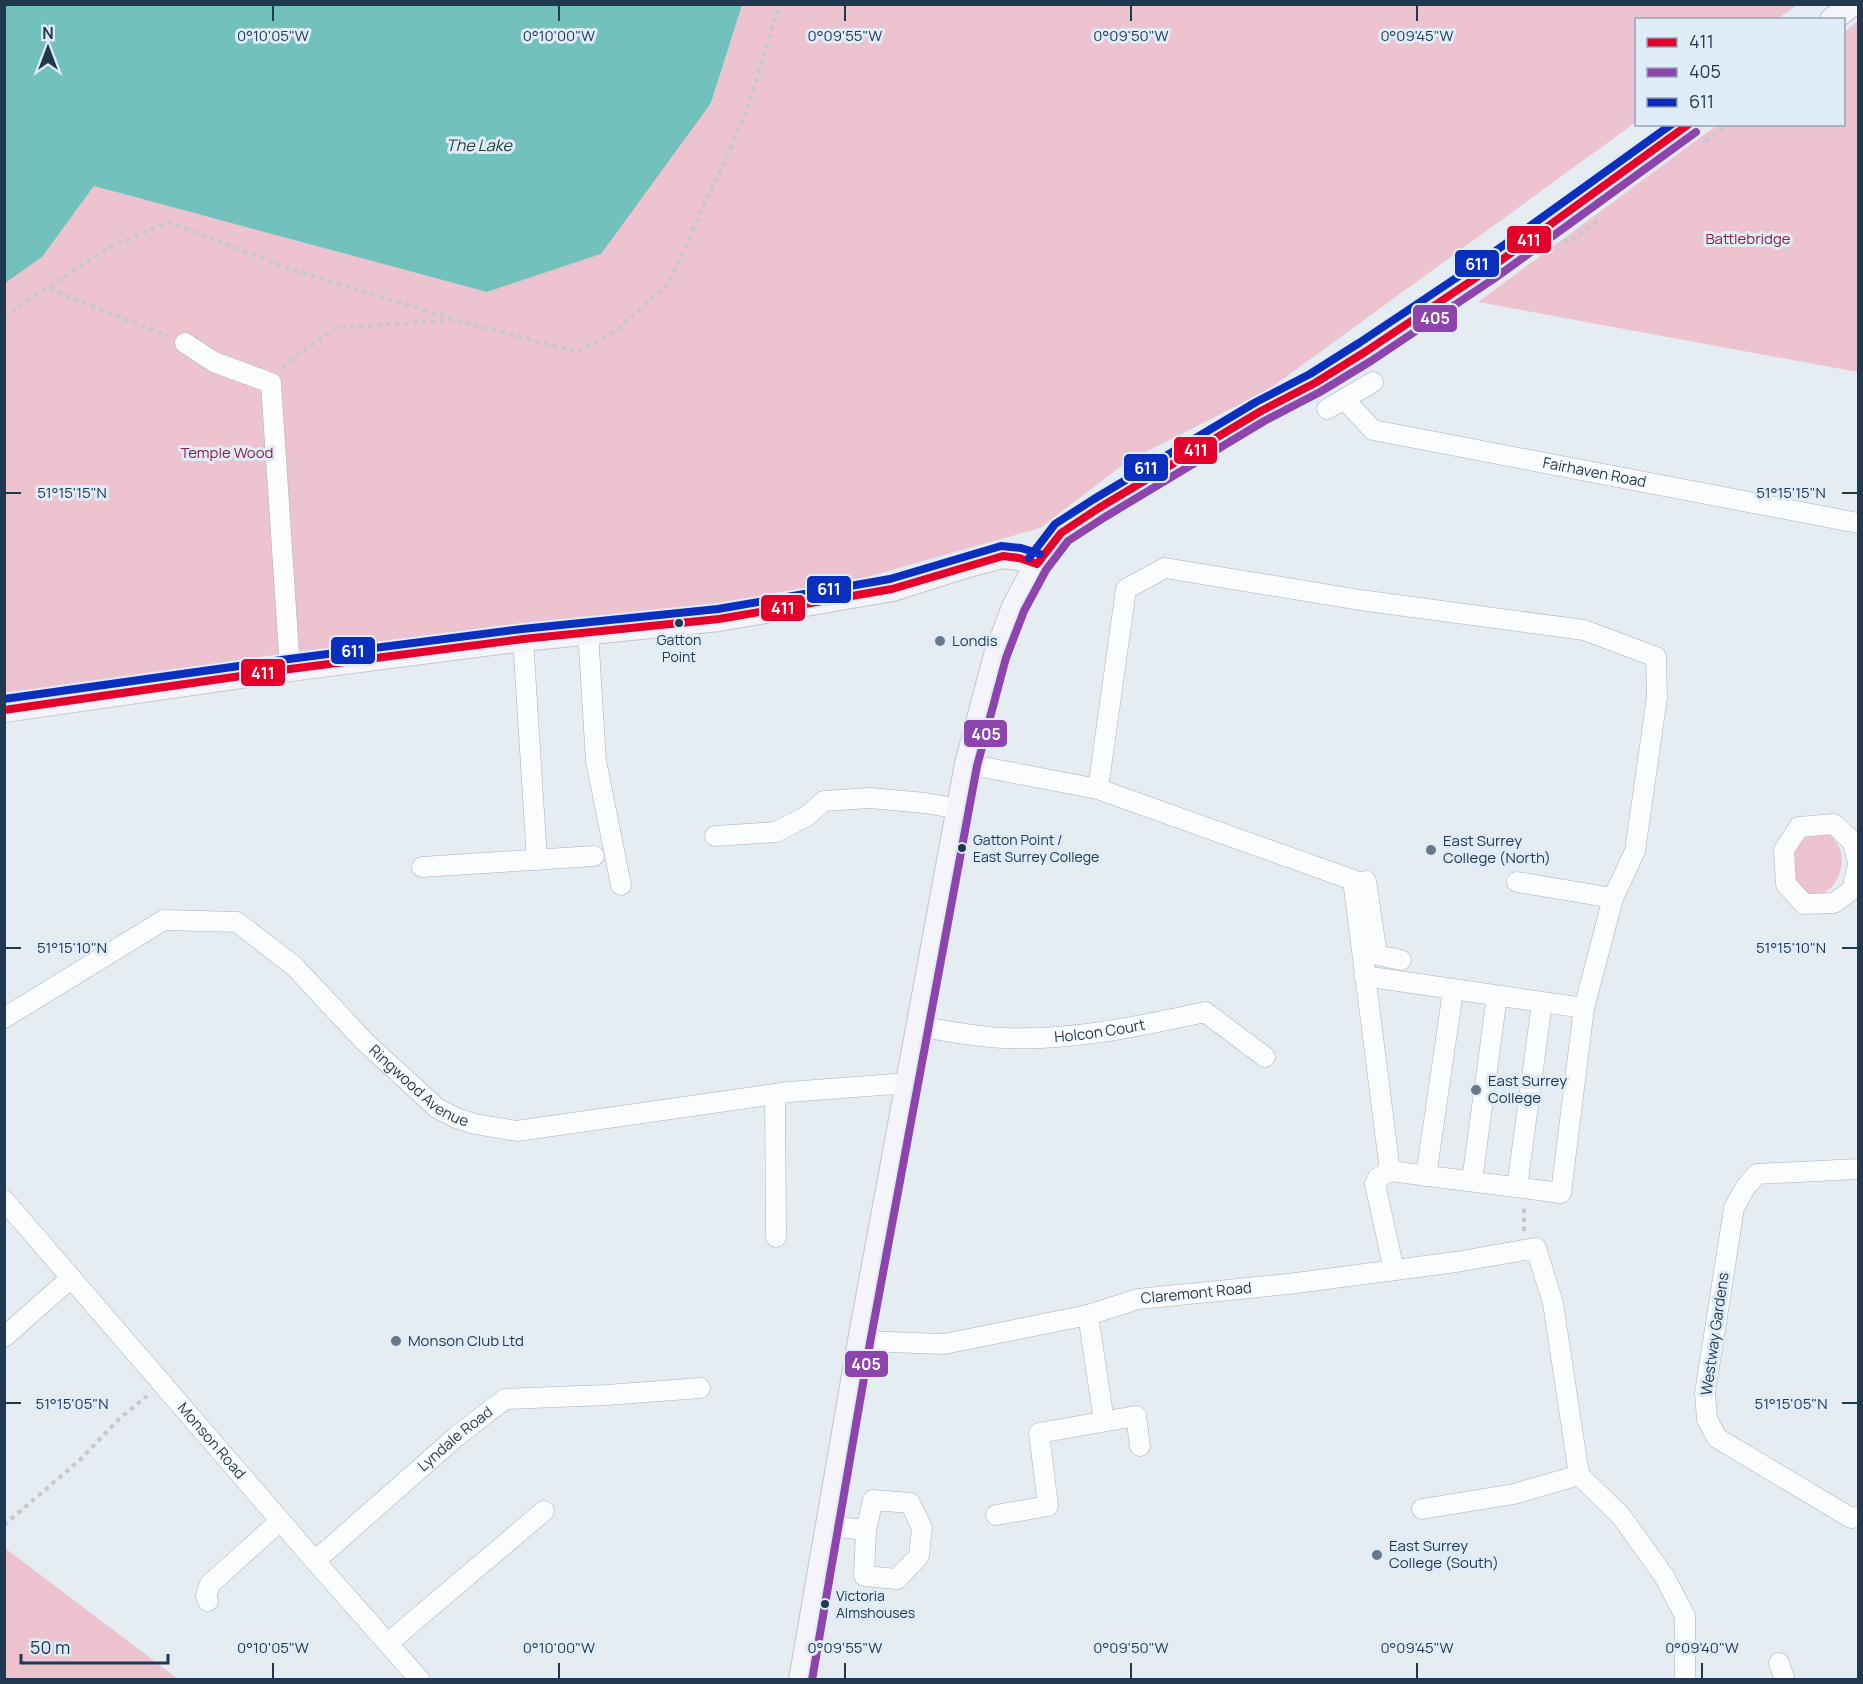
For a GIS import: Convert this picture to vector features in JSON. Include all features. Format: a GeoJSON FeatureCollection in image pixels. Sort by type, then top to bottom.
{"type":"FeatureCollection","features":[{"type":"Feature","properties":{"kind":"main road"},"geometry":{"type":"LineString","coordinates":[[1834,18],[1852,4]]}},
{"type":"Feature","properties":{"kind":"main road"},"geometry":{"type":"LineString","coordinates":[[801,1680],[860,1341],[967,764],[996,655],[1014,607],[1037,564],[1061,533],[1261,411],[1315,383],[1365,352],[1490,269],[1687,126]]}},
{"type":"Feature","properties":{"kind":"main road"},"geometry":{"type":"LineString","coordinates":[[4,710],[290,669],[523,639],[719,619],[892,589],[1003,556],[1037,564]]}},
{"type":"Feature","properties":{"kind":"street"},"geometry":{"type":"LineString","coordinates":[[185,343],[214,362],[271,383],[290,669]]}},
{"type":"Feature","properties":{"kind":"street"},"geometry":{"type":"LineString","coordinates":[[1327,409],[1373,382]]}},
{"type":"Feature","properties":{"kind":"street","name":"Fairhaven Road"},"geometry":{"type":"LineString","coordinates":[[1344,399],[1373,430],[1858,523]]}},
{"type":"Feature","properties":{"kind":"street"},"geometry":{"type":"LineString","coordinates":[[1098,789],[1126,590],[1164,568],[1360,600],[1584,630],[1656,657],[1657,697],[1635,851],[1613,898],[1584,1008],[1561,1193],[1390,1171],[1377,1179],[1375,1184],[1394,1270]]}},
{"type":"Feature","properties":{"kind":"street"},"geometry":{"type":"LineString","coordinates":[[588,632],[596,761],[621,885]]}},
{"type":"Feature","properties":{"kind":"street"},"geometry":{"type":"LineString","coordinates":[[523,639],[537,860]]}},
{"type":"Feature","properties":{"kind":"street"},"geometry":{"type":"LineString","coordinates":[[967,764],[1098,789],[1353,880],[1366,881],[1377,955],[1401,960]]}},
{"type":"Feature","properties":{"kind":"street"},"geometry":{"type":"LineString","coordinates":[[716,836],[776,831],[807,816],[824,801],[870,798],[958,808]]}},
{"type":"Feature","properties":{"kind":"street"},"geometry":{"type":"LineString","coordinates":[[1834,824],[1853,842],[1858,864],[1852,890],[1834,903],[1804,904],[1786,884],[1784,850],[1799,827],[1834,824]]}},
{"type":"Feature","properties":{"kind":"street"},"geometry":{"type":"LineString","coordinates":[[422,867],[594,856]]}},
{"type":"Feature","properties":{"kind":"street"},"geometry":{"type":"LineString","coordinates":[[1353,880],[1390,1171]]}},
{"type":"Feature","properties":{"kind":"street"},"geometry":{"type":"LineString","coordinates":[[1517,882],[1613,898]]}},
{"type":"Feature","properties":{"kind":"street","name":"Ringwood Avenue"},"geometry":{"type":"LineString","coordinates":[[4,1018],[164,920],[237,922],[294,966],[365,1042],[437,1108],[456,1118],[475,1124],[517,1131],[775,1094],[908,1083]]}},
{"type":"Feature","properties":{"kind":"street"},"geometry":{"type":"LineString","coordinates":[[1364,976],[1453,991],[1584,1008]]}},
{"type":"Feature","properties":{"kind":"street"},"geometry":{"type":"LineString","coordinates":[[1426,1176],[1453,991]]}},
{"type":"Feature","properties":{"kind":"street"},"geometry":{"type":"LineString","coordinates":[[1472,1181],[1497,996]]}},
{"type":"Feature","properties":{"kind":"street"},"geometry":{"type":"LineString","coordinates":[[1521,1187],[1542,1003]]}},
{"type":"Feature","properties":{"kind":"street","name":"Holcon Court"},"geometry":{"type":"LineString","coordinates":[[918,1026],[1003,1038],[1056,1038],[1132,1028],[1205,1012],[1265,1057]]}},
{"type":"Feature","properties":{"kind":"street"},"geometry":{"type":"LineString","coordinates":[[775,1094],[776,1237]]}},
{"type":"Feature","properties":{"kind":"street","name":"Westway Gardens"},"geometry":{"type":"LineString","coordinates":[[1858,1169],[1757,1174],[1745,1188],[1734,1208],[1705,1393],[1707,1419],[1717,1438],[1851,1518],[1858,1517]]}},
{"type":"Feature","properties":{"kind":"street","name":"Monson Road"},"geometry":{"type":"LineString","coordinates":[[4,1200],[420,1680]]}},
{"type":"Feature","properties":{"kind":"street"},"geometry":{"type":"LineString","coordinates":[[1531,1249],[1553,1303],[1579,1475],[1621,1516],[1664,1576],[1685,1616],[1685,1680]]}},
{"type":"Feature","properties":{"kind":"street","name":"Claremont Road"},"geometry":{"type":"LineString","coordinates":[[860,1341],[944,1344],[1088,1315],[1138,1299],[1288,1284],[1456,1262],[1531,1249]]}},
{"type":"Feature","properties":{"kind":"street"},"geometry":{"type":"LineString","coordinates":[[4,1337],[71,1278]]}},
{"type":"Feature","properties":{"kind":"street"},"geometry":{"type":"LineString","coordinates":[[1088,1315],[1104,1421]]}},
{"type":"Feature","properties":{"kind":"street","name":"Lyndale Road"},"geometry":{"type":"LineString","coordinates":[[315,1561],[457,1436],[505,1398],[607,1395],[700,1388]]}},
{"type":"Feature","properties":{"kind":"street"},"geometry":{"type":"LineString","coordinates":[[996,1515],[1048,1506],[1039,1433],[1136,1416],[1140,1446]]}},
{"type":"Feature","properties":{"kind":"street"},"geometry":{"type":"LineString","coordinates":[[1422,1509],[1514,1494],[1579,1475]]}},
{"type":"Feature","properties":{"kind":"street"},"geometry":{"type":"LineString","coordinates":[[388,1644],[544,1511]]}},
{"type":"Feature","properties":{"kind":"street"},"geometry":{"type":"LineString","coordinates":[[208,1600],[206,1596],[210,1584],[280,1521]]}},
{"type":"Feature","properties":{"kind":"street"},"geometry":{"type":"LineString","coordinates":[[828,1526],[866,1530]]}},
{"type":"Feature","properties":{"kind":"path"},"geometry":{"type":"LineString","coordinates":[[4,316],[108,248],[168,222],[291,269],[456,320],[578,352],[614,332],[669,283],[746,113],[780,4]]}},
{"type":"Feature","properties":{"kind":"path"},"geometry":{"type":"LineString","coordinates":[[48,288],[185,343]]}},
{"type":"Feature","properties":{"kind":"path"},"geometry":{"type":"LineString","coordinates":[[271,383],[288,362],[335,328],[456,320]]}},
{"type":"Feature","properties":{"kind":"path"},"geometry":{"type":"LineString","coordinates":[[1521,1187],[1524,1234],[1531,1249]]}},
{"type":"Feature","properties":{"kind":"path"},"geometry":{"type":"LineString","coordinates":[[4,1525],[81,1459],[119,1419],[162,1384]]}},
{"type":"Feature","properties":{"kind":"green space","name":"Temple Wood"},"geometry":{"type":"Polygon","coordinates":[[[742,5],[1797,5],[1778,18],[1635,18],[1635,123],[1268,390],[1128,461],[1040,528],[719,619],[5,710],[4,283],[42,257],[94,186],[487,292],[711,104],[742,5]]]}},
{"type":"Feature","properties":{"kind":"green space","name":"Battlebridge"},"geometry":{"type":"Polygon","coordinates":[[[1858,21],[1858,372],[1478,302],[1716,126],[1845,126],[1845,31],[1858,21]]]}},
{"type":"Feature","properties":{"kind":"green space"},"geometry":{"type":"Polygon","coordinates":[[[1826,833],[1837,842],[1841,854],[1841,867],[1830,889],[1820,894],[1810,894],[1799,886],[1792,876],[1790,851],[1803,835],[1826,833]]]}},
{"type":"Feature","properties":{"kind":"green space"},"geometry":{"type":"Polygon","coordinates":[[[5,1548],[178,1679],[5,1679],[5,1548]]]}},
{"type":"Feature","properties":{"kind":"water","name":"The Lake"},"geometry":{"type":"Polygon","coordinates":[[[5,4],[742,5],[711,103],[601,254],[487,292],[94,186],[42,257],[5,283],[5,4]]]}},
{"type":"Feature","properties":{"kind":"transit line","name":"611"},"geometry":{"type":"LineString","coordinates":[[1029,558],[1055,524],[1256,402],[1310,374],[1359,343],[1483,260],[1669,126]]}},
{"type":"Feature","properties":{"kind":"transit line","name":"411"},"geometry":{"type":"LineString","coordinates":[[1037,564],[1061,533],[1261,411],[1315,383],[1365,352],[1489,269],[1686,126]]}},
{"type":"Feature","properties":{"kind":"transit line","name":"405"},"geometry":{"type":"LineString","coordinates":[[812,1680],[870,1343],[977,766],[1006,658],[1024,611],[1046,570],[1068,541],[1266,420],[1320,392],[1371,361],[1495,278],[1696,132]]}},
{"type":"Feature","properties":{"kind":"transit line","name":"611"},"geometry":{"type":"LineString","coordinates":[[4,699],[522,629],[718,609],[890,579],[1001,546],[1021,548],[1040,554]]}},
{"type":"Feature","properties":{"kind":"transit line","name":"411"},"geometry":{"type":"LineString","coordinates":[[4,710],[290,669],[523,639],[719,619],[892,589],[1003,556],[1037,564]]}},
{"type":"Feature","properties":{"kind":"place","name":"Gatton Point"},"geometry":{"type":"Point","coordinates":[679,623]}},
{"type":"Feature","properties":{"kind":"place","name":"Londis"},"geometry":{"type":"Point","coordinates":[940,641]}},
{"type":"Feature","properties":{"kind":"place","name":"Gatton Point / East Surrey College"},"geometry":{"type":"Point","coordinates":[962,848]}},
{"type":"Feature","properties":{"kind":"place","name":"East Surrey College (North)"},"geometry":{"type":"Point","coordinates":[1431,850]}},
{"type":"Feature","properties":{"kind":"place","name":"East Surrey College"},"geometry":{"type":"Point","coordinates":[1476,1090]}},
{"type":"Feature","properties":{"kind":"place","name":"Monson Club Ltd"},"geometry":{"type":"Point","coordinates":[396,1341]}},
{"type":"Feature","properties":{"kind":"place","name":"East Surrey College (South)"},"geometry":{"type":"Point","coordinates":[1377,1555]}},
{"type":"Feature","properties":{"kind":"place","name":"Victoria Almshouses"},"geometry":{"type":"Point","coordinates":[825,1604]}}]}
